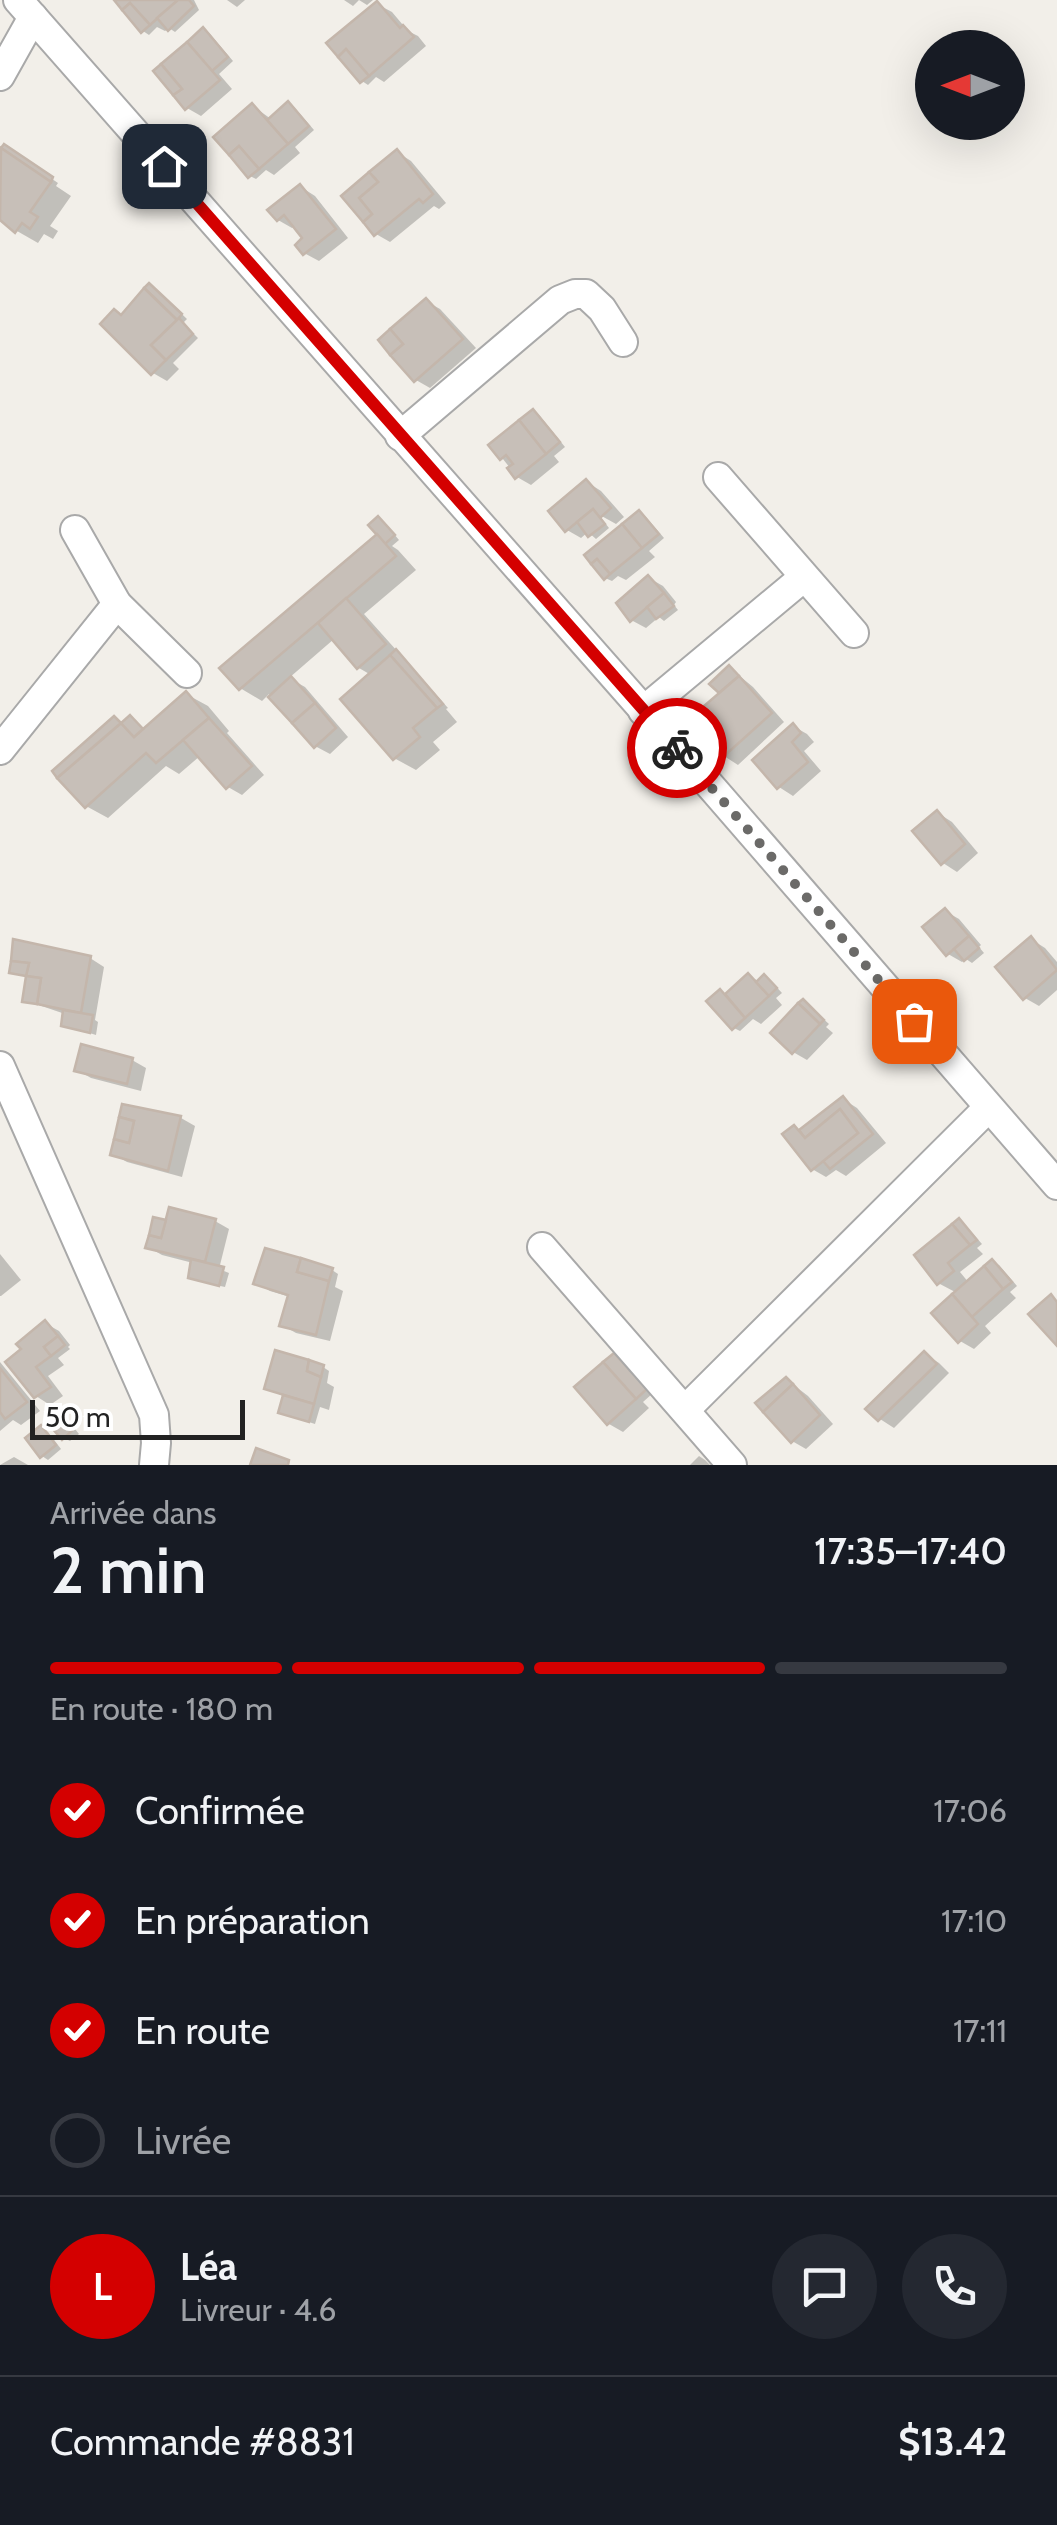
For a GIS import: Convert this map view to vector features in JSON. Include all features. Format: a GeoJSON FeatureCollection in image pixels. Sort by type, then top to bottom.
{"type":"FeatureCollection","features":[{"type":"Feature","properties":{"kind":"street"},"geometry":{"type":"LineString","coordinates":[[0,76],[26,8],[1057,1185]]}},
{"type":"Feature","properties":{"kind":"street"},"geometry":{"type":"LineString","coordinates":[[400,436],[560,300],[574,294],[586,294],[602,309],[623,342]]}},
{"type":"Feature","properties":{"kind":"street"},"geometry":{"type":"LineString","coordinates":[[718,477],[854,633]]}},
{"type":"Feature","properties":{"kind":"street"},"geometry":{"type":"LineString","coordinates":[[75,530],[117,604],[187,673]]}},
{"type":"Feature","properties":{"kind":"street"},"geometry":{"type":"LineString","coordinates":[[643,710],[804,577]]}},
{"type":"Feature","properties":{"kind":"street"},"geometry":{"type":"LineString","coordinates":[[0,750],[117,604]]}},
{"type":"Feature","properties":{"kind":"street"},"geometry":{"type":"LineString","coordinates":[[0,1066],[154,1415],[154,1465]]}},
{"type":"Feature","properties":{"kind":"street"},"geometry":{"type":"LineString","coordinates":[[684,1410],[988,1108]]}},
{"type":"Feature","properties":{"kind":"street"},"geometry":{"type":"LineString","coordinates":[[542,1247],[732,1465]]}},
{"type":"Feature","properties":{"kind":"building"},"geometry":{"type":"Polygon","coordinates":[[[114,0],[178,0],[150,25],[130,3],[122,10],[114,0]]]}},
{"type":"Feature","properties":{"kind":"building"},"geometry":{"type":"Polygon","coordinates":[[[178,0],[189,0],[194,6],[168,31],[157,18],[178,0]]]}},
{"type":"Feature","properties":{"kind":"building"},"geometry":{"type":"Polygon","coordinates":[[[377,1],[400,28],[403,25],[414,37],[369,76],[346,49],[338,57],[326,43],[377,1]]]}},
{"type":"Feature","properties":{"kind":"building"},"geometry":{"type":"Polygon","coordinates":[[[130,3],[150,25],[141,33],[122,10],[130,3]]]}},
{"type":"Feature","properties":{"kind":"building"},"geometry":{"type":"Polygon","coordinates":[[[203,27],[228,57],[212,71],[187,42],[203,27]]]}},
{"type":"Feature","properties":{"kind":"building"},"geometry":{"type":"Polygon","coordinates":[[[187,42],[220,80],[185,110],[173,95],[182,89],[161,64],[187,42]]]}},
{"type":"Feature","properties":{"kind":"building"},"geometry":{"type":"Polygon","coordinates":[[[346,49],[369,76],[360,83],[338,57],[346,49]]]}},
{"type":"Feature","properties":{"kind":"building"},"geometry":{"type":"Polygon","coordinates":[[[161,64],[182,89],[173,95],[153,71],[161,64]]]}},
{"type":"Feature","properties":{"kind":"building"},"geometry":{"type":"Polygon","coordinates":[[[288,101],[309,126],[288,144],[267,120],[288,101]]]}},
{"type":"Feature","properties":{"kind":"building"},"geometry":{"type":"Polygon","coordinates":[[[252,103],[288,144],[259,169],[239,146],[229,155],[213,137],[252,103]]]}},
{"type":"Feature","properties":{"kind":"building"},"geometry":{"type":"Polygon","coordinates":[[[4,144],[53,177],[51,182],[1,148],[4,144]]]}},
{"type":"Feature","properties":{"kind":"building"},"geometry":{"type":"Polygon","coordinates":[[[239,146],[259,169],[248,178],[229,155],[239,146]]]}},
{"type":"Feature","properties":{"kind":"building"},"geometry":{"type":"Polygon","coordinates":[[[1,148],[51,182],[30,212],[38,217],[30,229],[22,223],[15,233],[0,220],[1,148]]]}},
{"type":"Feature","properties":{"kind":"building"},"geometry":{"type":"Polygon","coordinates":[[[397,149],[433,194],[423,203],[419,199],[374,236],[363,222],[372,214],[359,198],[378,182],[369,172],[397,149]]]}},
{"type":"Feature","properties":{"kind":"building"},"geometry":{"type":"Polygon","coordinates":[[[369,172],[378,182],[359,198],[372,214],[363,222],[341,196],[369,172]]]}},
{"type":"Feature","properties":{"kind":"building"},"geometry":{"type":"Polygon","coordinates":[[[300,184],[336,229],[303,255],[295,245],[302,238],[284,215],[277,221],[267,210],[300,184]]]}},
{"type":"Feature","properties":{"kind":"building"},"geometry":{"type":"Polygon","coordinates":[[[149,283],[182,314],[177,320],[144,288],[149,283]]]}},
{"type":"Feature","properties":{"kind":"building"},"geometry":{"type":"Polygon","coordinates":[[[144,288],[177,320],[151,345],[166,360],[151,375],[100,324],[114,309],[121,315],[144,288]]]}},
{"type":"Feature","properties":{"kind":"building"},"geometry":{"type":"Polygon","coordinates":[[[426,298],[463,339],[414,382],[390,355],[403,344],[390,329],[426,298]]]}},
{"type":"Feature","properties":{"kind":"building"},"geometry":{"type":"Polygon","coordinates":[[[179,318],[193,334],[166,360],[151,345],[179,318]]]}},
{"type":"Feature","properties":{"kind":"building"},"geometry":{"type":"Polygon","coordinates":[[[390,329],[403,344],[390,355],[378,340],[390,329]]]}},
{"type":"Feature","properties":{"kind":"building"},"geometry":{"type":"Polygon","coordinates":[[[533,409],[560,442],[546,454],[519,420],[533,409]]]}},
{"type":"Feature","properties":{"kind":"building"},"geometry":{"type":"Polygon","coordinates":[[[519,420],[546,454],[515,479],[507,468],[513,464],[506,455],[500,460],[488,445],[519,420]]]}},
{"type":"Feature","properties":{"kind":"building"},"geometry":{"type":"Polygon","coordinates":[[[586,479],[611,508],[600,518],[593,509],[565,532],[548,511],[586,479]]]}},
{"type":"Feature","properties":{"kind":"building"},"geometry":{"type":"Polygon","coordinates":[[[593,509],[605,524],[588,537],[577,522],[593,509]]]}},
{"type":"Feature","properties":{"kind":"building"},"geometry":{"type":"Polygon","coordinates":[[[639,510],[659,534],[642,548],[622,524],[639,510]]]}},
{"type":"Feature","properties":{"kind":"building"},"geometry":{"type":"Polygon","coordinates":[[[378,516],[395,535],[385,544],[368,525],[378,516]]]}},
{"type":"Feature","properties":{"kind":"building"},"geometry":{"type":"Polygon","coordinates":[[[622,524],[642,548],[610,574],[597,559],[591,564],[584,555],[622,524]]]}},
{"type":"Feature","properties":{"kind":"building"},"geometry":{"type":"Polygon","coordinates":[[[377,534],[396,556],[239,690],[219,668],[377,534]]]}},
{"type":"Feature","properties":{"kind":"building"},"geometry":{"type":"Polygon","coordinates":[[[597,559],[610,574],[604,580],[591,564],[597,559]]]}},
{"type":"Feature","properties":{"kind":"building"},"geometry":{"type":"Polygon","coordinates":[[[648,575],[664,593],[630,622],[616,603],[648,575]]]}},
{"type":"Feature","properties":{"kind":"building"},"geometry":{"type":"Polygon","coordinates":[[[664,593],[674,606],[656,619],[647,607],[664,593]]]}},
{"type":"Feature","properties":{"kind":"building"},"geometry":{"type":"Polygon","coordinates":[[[346,598],[386,644],[357,669],[318,623],[346,598]]]}},
{"type":"Feature","properties":{"kind":"building"},"geometry":{"type":"Polygon","coordinates":[[[396,649],[443,704],[437,708],[390,655],[396,649]]]}},
{"type":"Feature","properties":{"kind":"building"},"geometry":{"type":"Polygon","coordinates":[[[390,655],[437,708],[413,728],[420,737],[393,760],[340,699],[390,655]]]}},
{"type":"Feature","properties":{"kind":"building"},"geometry":{"type":"Polygon","coordinates":[[[729,665],[739,676],[719,693],[709,684],[729,665]]]}},
{"type":"Feature","properties":{"kind":"building"},"geometry":{"type":"Polygon","coordinates":[[[291,676],[315,703],[292,723],[268,697],[291,676]]]}},
{"type":"Feature","properties":{"kind":"building"},"geometry":{"type":"Polygon","coordinates":[[[739,676],[772,713],[722,758],[709,744],[715,739],[708,732],[704,737],[689,719],[739,676]]]}},
{"type":"Feature","properties":{"kind":"building"},"geometry":{"type":"Polygon","coordinates":[[[186,691],[209,718],[156,763],[146,753],[85,808],[57,778],[121,723],[134,737],[186,691]]]}},
{"type":"Feature","properties":{"kind":"building"},"geometry":{"type":"Polygon","coordinates":[[[315,703],[336,728],[314,748],[292,723],[315,703]]]}},
{"type":"Feature","properties":{"kind":"building"},"geometry":{"type":"Polygon","coordinates":[[[130,715],[143,729],[134,737],[121,723],[130,715]]]}},
{"type":"Feature","properties":{"kind":"building"},"geometry":{"type":"Polygon","coordinates":[[[114,716],[121,723],[57,778],[52,771],[114,716]]]}},
{"type":"Feature","properties":{"kind":"building"},"geometry":{"type":"Polygon","coordinates":[[[209,718],[252,766],[226,789],[183,740],[209,718]]]}},
{"type":"Feature","properties":{"kind":"building"},"geometry":{"type":"Polygon","coordinates":[[[793,723],[801,733],[792,742],[808,762],[777,789],[752,760],[793,723]]]}},
{"type":"Feature","properties":{"kind":"building"},"geometry":{"type":"Polygon","coordinates":[[[937,810],[965,844],[941,865],[912,831],[937,810]]]}},
{"type":"Feature","properties":{"kind":"building"},"geometry":{"type":"Polygon","coordinates":[[[945,908],[969,936],[946,956],[922,927],[945,908]]]}},
{"type":"Feature","properties":{"kind":"building"},"geometry":{"type":"Polygon","coordinates":[[[969,936],[979,948],[964,961],[954,949],[969,936]]]}},
{"type":"Feature","properties":{"kind":"building"},"geometry":{"type":"Polygon","coordinates":[[[1031,936],[1057,970],[1023,1000],[995,967],[1031,936]]]}},
{"type":"Feature","properties":{"kind":"building"},"geometry":{"type":"Polygon","coordinates":[[[13,939],[91,956],[81,1013],[37,1004],[41,978],[26,976],[29,963],[11,961],[13,939]]]}},
{"type":"Feature","properties":{"kind":"building"},"geometry":{"type":"Polygon","coordinates":[[[11,961],[29,963],[26,976],[9,973],[11,961]]]}},
{"type":"Feature","properties":{"kind":"building"},"geometry":{"type":"Polygon","coordinates":[[[748,973],[769,996],[745,1018],[725,994],[748,973]]]}},
{"type":"Feature","properties":{"kind":"building"},"geometry":{"type":"Polygon","coordinates":[[[764,974],[777,988],[769,996],[756,982],[764,974]]]}},
{"type":"Feature","properties":{"kind":"building"},"geometry":{"type":"Polygon","coordinates":[[[26,976],[41,978],[37,1004],[22,1002],[26,976]]]}},
{"type":"Feature","properties":{"kind":"building"},"geometry":{"type":"Polygon","coordinates":[[[720,989],[745,1018],[732,1030],[706,1001],[720,989]]]}},
{"type":"Feature","properties":{"kind":"building"},"geometry":{"type":"Polygon","coordinates":[[[803,999],[824,1020],[820,1024],[798,1003],[803,999]]]}},
{"type":"Feature","properties":{"kind":"building"},"geometry":{"type":"Polygon","coordinates":[[[798,1003],[820,1024],[792,1054],[770,1033],[798,1003]]]}},
{"type":"Feature","properties":{"kind":"building"},"geometry":{"type":"Polygon","coordinates":[[[63,1010],[93,1015],[90,1033],[61,1026],[63,1010]]]}},
{"type":"Feature","properties":{"kind":"building"},"geometry":{"type":"Polygon","coordinates":[[[81,1044],[133,1058],[127,1084],[74,1071],[81,1044]]]}},
{"type":"Feature","properties":{"kind":"building"},"geometry":{"type":"Polygon","coordinates":[[[843,1096],[873,1134],[830,1169],[823,1161],[858,1133],[840,1109],[805,1138],[799,1130],[843,1096]]]}},
{"type":"Feature","properties":{"kind":"building"},"geometry":{"type":"Polygon","coordinates":[[[122,1104],[181,1116],[168,1171],[110,1155],[114,1139],[129,1143],[134,1121],[119,1117],[122,1104]]]}},
{"type":"Feature","properties":{"kind":"building"},"geometry":{"type":"Polygon","coordinates":[[[840,1109],[858,1133],[811,1171],[782,1134],[794,1125],[805,1138],[840,1109]]]}},
{"type":"Feature","properties":{"kind":"building"},"geometry":{"type":"Polygon","coordinates":[[[119,1117],[134,1121],[129,1143],[114,1139],[119,1117]]]}},
{"type":"Feature","properties":{"kind":"building"},"geometry":{"type":"Polygon","coordinates":[[[169,1207],[216,1219],[205,1262],[145,1248],[149,1235],[161,1238],[169,1207]]]}},
{"type":"Feature","properties":{"kind":"building"},"geometry":{"type":"Polygon","coordinates":[[[153,1217],[166,1220],[161,1238],[149,1235],[153,1217]]]}},
{"type":"Feature","properties":{"kind":"building"},"geometry":{"type":"Polygon","coordinates":[[[959,1218],[977,1240],[970,1245],[952,1224],[959,1218]]]}},
{"type":"Feature","properties":{"kind":"building"},"geometry":{"type":"Polygon","coordinates":[[[952,1224],[970,1245],[948,1263],[954,1271],[937,1285],[914,1255],[952,1224]]]}},
{"type":"Feature","properties":{"kind":"building"},"geometry":{"type":"Polygon","coordinates":[[[265,1248],[301,1258],[297,1272],[329,1281],[316,1335],[279,1326],[288,1295],[253,1284],[265,1248]]]}},
{"type":"Feature","properties":{"kind":"building"},"geometry":{"type":"Polygon","coordinates":[[[301,1258],[333,1268],[329,1281],[297,1272],[301,1258]]]}},
{"type":"Feature","properties":{"kind":"building"},"geometry":{"type":"Polygon","coordinates":[[[191,1259],[224,1267],[219,1286],[188,1278],[191,1259]]]}},
{"type":"Feature","properties":{"kind":"building"},"geometry":{"type":"Polygon","coordinates":[[[992,1259],[1012,1282],[1003,1289],[984,1266],[992,1259]]]}},
{"type":"Feature","properties":{"kind":"building"},"geometry":{"type":"Polygon","coordinates":[[[984,1266],[1003,1289],[972,1317],[952,1294],[984,1266]]]}},
{"type":"Feature","properties":{"kind":"building"},"geometry":{"type":"Polygon","coordinates":[[[952,1294],[978,1324],[958,1343],[931,1313],[952,1294]]]}},
{"type":"Feature","properties":{"kind":"building"},"geometry":{"type":"Polygon","coordinates":[[[1051,1294],[1057,1302],[1057,1346],[1028,1314],[1051,1294]]]}},
{"type":"Feature","properties":{"kind":"building"},"geometry":{"type":"Polygon","coordinates":[[[45,1320],[58,1336],[44,1347],[51,1356],[36,1367],[51,1387],[34,1398],[5,1362],[21,1349],[16,1344],[45,1320]]]}},
{"type":"Feature","properties":{"kind":"building"},"geometry":{"type":"Polygon","coordinates":[[[58,1336],[65,1345],[51,1356],[44,1347],[58,1336]]]}},
{"type":"Feature","properties":{"kind":"building"},"geometry":{"type":"Polygon","coordinates":[[[275,1350],[309,1360],[307,1371],[321,1377],[314,1404],[264,1389],[275,1350]]]}},
{"type":"Feature","properties":{"kind":"building"},"geometry":{"type":"Polygon","coordinates":[[[924,1351],[937,1364],[878,1421],[865,1409],[924,1351]]]}},
{"type":"Feature","properties":{"kind":"building"},"geometry":{"type":"Polygon","coordinates":[[[614,1353],[647,1389],[636,1399],[603,1362],[614,1353]]]}},
{"type":"Feature","properties":{"kind":"building"},"geometry":{"type":"Polygon","coordinates":[[[309,1360],[324,1365],[321,1377],[307,1371],[309,1360]]]}},
{"type":"Feature","properties":{"kind":"building"},"geometry":{"type":"Polygon","coordinates":[[[603,1362],[636,1399],[607,1425],[574,1387],[603,1362]]]}},
{"type":"Feature","properties":{"kind":"building"},"geometry":{"type":"Polygon","coordinates":[[[0,1368],[27,1402],[5,1419],[0,1412],[0,1368]]]}},
{"type":"Feature","properties":{"kind":"building"},"geometry":{"type":"Polygon","coordinates":[[[786,1377],[793,1384],[763,1412],[755,1403],[786,1377]]]}},
{"type":"Feature","properties":{"kind":"building"},"geometry":{"type":"Polygon","coordinates":[[[793,1384],[820,1415],[791,1443],[763,1412],[793,1384]]]}},
{"type":"Feature","properties":{"kind":"building"},"geometry":{"type":"Polygon","coordinates":[[[283,1395],[314,1404],[309,1422],[278,1413],[283,1395]]]}},
{"type":"Feature","properties":{"kind":"building"},"geometry":{"type":"Polygon","coordinates":[[[60,1412],[74,1429],[62,1440],[48,1423],[60,1412]]]}},
{"type":"Feature","properties":{"kind":"building"},"geometry":{"type":"Polygon","coordinates":[[[41,1425],[56,1445],[40,1458],[25,1438],[41,1425]]]}},
{"type":"Feature","properties":{"kind":"building"},"geometry":{"type":"Polygon","coordinates":[[[256,1448],[289,1460],[288,1465],[250,1465],[256,1448]]]}},
{"type":"Feature","properties":{"kind":"way so far"},"geometry":{"type":"LineString","coordinates":[[677,748],[914,1021]]}},
{"type":"Feature","properties":{"kind":"route"},"geometry":{"type":"LineString","coordinates":[[164,166],[677,748]]}}]}
